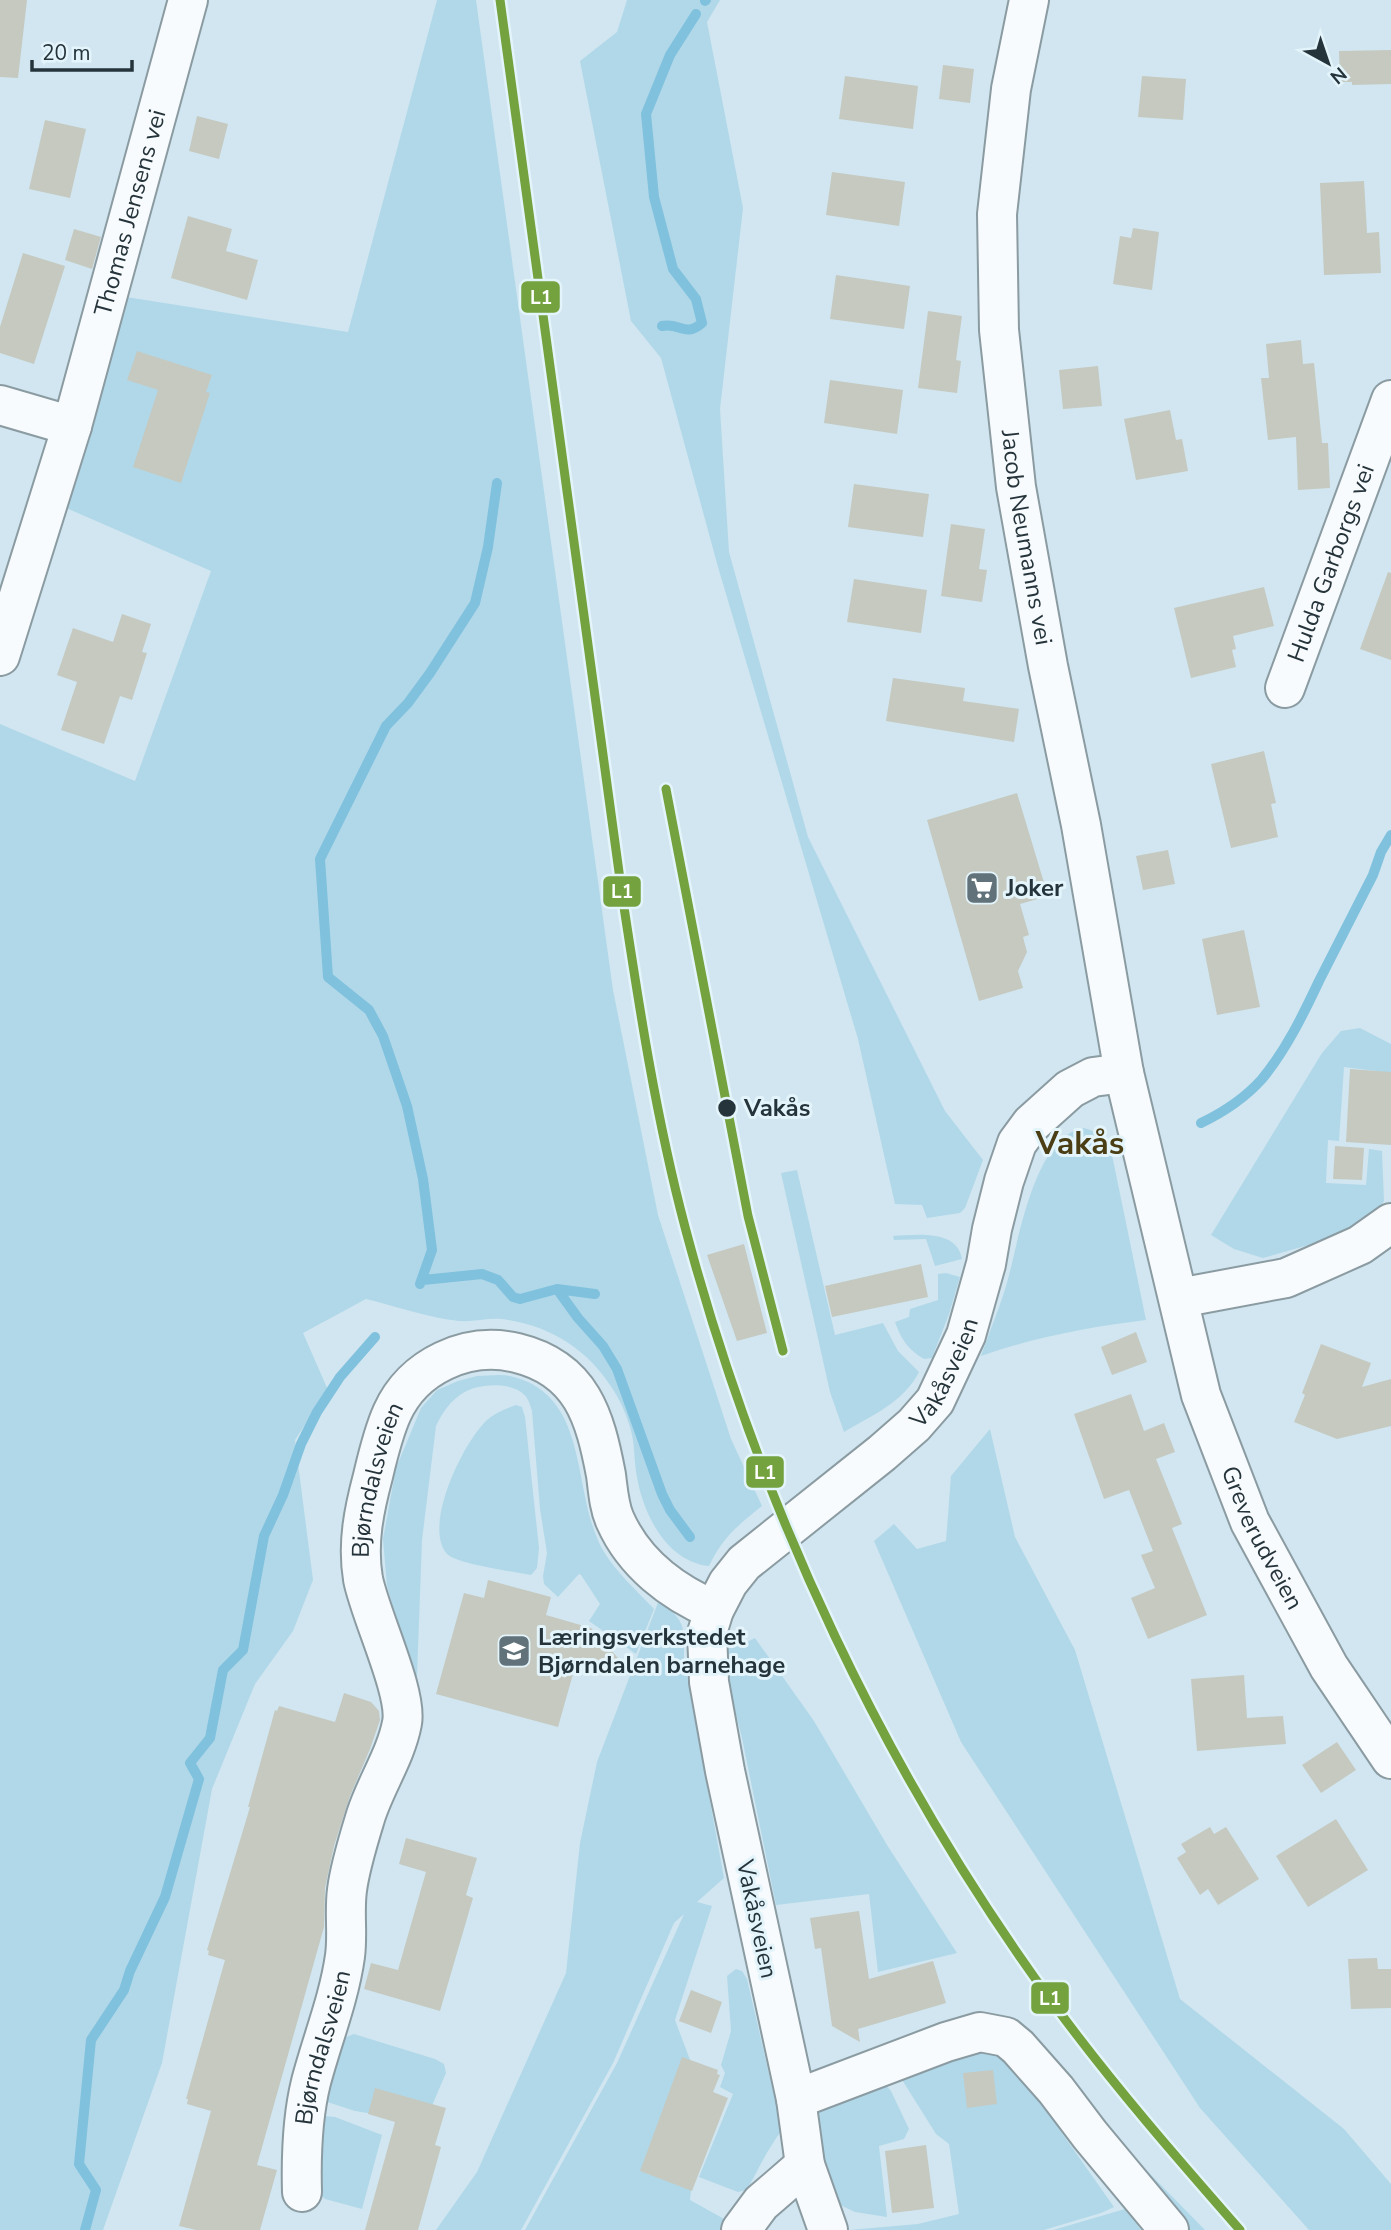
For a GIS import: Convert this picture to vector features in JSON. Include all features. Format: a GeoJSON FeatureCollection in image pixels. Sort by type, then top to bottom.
{"type":"FeatureCollection","features":[{"type":"Feature","properties":{"kind":"street","name":"Thomas Jensens vei"},"geometry":{"type":"LineString","coordinates":[[0,656],[72,426],[188,0]]}},
{"type":"Feature","properties":{"kind":"street","name":"Jacob Neumanns vei"},"geometry":{"type":"LineString","coordinates":[[1029,0],[1011,89],[997,214],[999,330],[1016,487],[1048,666],[1081,825],[1124,1073]]}},
{"type":"Feature","properties":{"kind":"street","name":"Hulda Garborgs vei"},"geometry":{"type":"LineString","coordinates":[[1285,688],[1391,400]]}},
{"type":"Feature","properties":{"kind":"street"},"geometry":{"type":"LineString","coordinates":[[0,405],[72,426]]}},
{"type":"Feature","properties":{"kind":"street"},"geometry":{"type":"LineString","coordinates":[[1124,1073],[1179,1298],[1286,1278],[1360,1245],[1391,1223]]}},
{"type":"Feature","properties":{"kind":"street","name":"Vakåsveien"},"geometry":{"type":"LineString","coordinates":[[828,2230],[805,2165],[796,2099],[725,1771],[709,1682],[707,1633],[714,1610],[728,1583],[744,1563],[882,1453],[914,1425],[935,1401],[966,1335],[977,1302],[992,1229],[1017,1143],[1031,1124],[1070,1089],[1093,1077],[1124,1073]]}},
{"type":"Feature","properties":{"kind":"street","name":"Greverudveien"},"geometry":{"type":"LineString","coordinates":[[1179,1298],[1201,1395],[1250,1522],[1329,1667],[1391,1759]]}},
{"type":"Feature","properties":{"kind":"street","name":"Bjørndalsveien"},"geometry":{"type":"LineString","coordinates":[[302,2192],[301,2146],[306,2106],[344,1964],[347,1890],[366,1815],[403,1721],[401,1699],[376,1627],[363,1578],[360,1544],[363,1514],[382,1443],[392,1412],[403,1393],[421,1374],[445,1359],[463,1353],[486,1350],[516,1353],[545,1363],[566,1378],[584,1399],[597,1431],[613,1517],[630,1547],[653,1572],[684,1596],[714,1610]]}},
{"type":"Feature","properties":{"kind":"street"},"geometry":{"type":"LineString","coordinates":[[796,2099],[946,2042],[980,2032],[1006,2037],[1018,2046],[1056,2090],[1090,2136],[1169,2230]]}},
{"type":"Feature","properties":{"kind":"street"},"geometry":{"type":"LineString","coordinates":[[741,2230],[761,2203],[805,2165]]}},
{"type":"Feature","properties":{"kind":"shaded area"},"geometry":{"type":"Polygon","coordinates":[[[437,0],[476,0],[613,990],[658,1215],[731,1439],[762,1506],[731,1533],[709,1566],[694,1563],[681,1556],[660,1534],[645,1506],[637,1477],[631,1429],[614,1391],[580,1351],[536,1327],[501,1319],[448,1319],[366,1299],[303,1333],[328,1390],[295,1440],[313,1580],[293,1631],[255,1684],[212,1789],[162,2063],[103,2230],[0,2230],[0,724],[135,781],[211,571],[57,504],[120,296],[348,332],[437,0]]]}},
{"type":"Feature","properties":{"kind":"shaded area"},"geometry":{"type":"Polygon","coordinates":[[[627,0],[720,0],[707,22],[743,208],[720,409],[729,552],[808,837],[945,1111],[983,1160],[965,1208],[960,1213],[927,1218],[922,1205],[895,1204],[858,1039],[718,567],[661,358],[631,321],[580,61],[617,32],[627,0]]]}},
{"type":"Feature","properties":{"kind":"shaded area"},"geometry":{"type":"Polygon","coordinates":[[[1360,1028],[1391,1044],[1391,1073],[1344,1067],[1339,1141],[1328,1140],[1326,1183],[1366,1185],[1369,1149],[1382,1151],[1384,1201],[1373,1217],[1340,1236],[1263,1258],[1234,1249],[1211,1235],[1322,1053],[1341,1031],[1360,1028]]]}},
{"type":"Feature","properties":{"kind":"shaded area"},"geometry":{"type":"Polygon","coordinates":[[[1084,1128],[1100,1136],[1111,1150],[1146,1320],[1062,1334],[981,1356],[1005,1289],[1024,1215],[1041,1168],[1053,1149],[1067,1135],[1084,1128]]]}},
{"type":"Feature","properties":{"kind":"shaded area"},"geometry":{"type":"Polygon","coordinates":[[[797,1170],[835,1335],[883,1323],[898,1351],[919,1372],[913,1383],[896,1400],[844,1432],[830,1392],[781,1173],[797,1170]]]}},
{"type":"Feature","properties":{"kind":"shaded area"},"geometry":{"type":"Polygon","coordinates":[[[924,1235],[944,1238],[959,1249],[962,1259],[935,1266],[926,1239],[894,1240],[893,1236],[924,1235]]]}},
{"type":"Feature","properties":{"kind":"shaded area"},"geometry":{"type":"Polygon","coordinates":[[[938,1274],[960,1277],[932,1358],[924,1359],[906,1344],[895,1322],[909,1317],[910,1309],[938,1300],[938,1274]]]}},
{"type":"Feature","properties":{"kind":"shaded area"},"geometry":{"type":"Polygon","coordinates":[[[477,1376],[510,1376],[536,1387],[555,1404],[567,1425],[594,1529],[604,1552],[621,1575],[654,1609],[636,1654],[589,1621],[600,1604],[581,1575],[579,1574],[558,1597],[544,1584],[547,1553],[540,1509],[532,1411],[521,1392],[508,1387],[484,1386],[458,1396],[436,1426],[422,1540],[417,1676],[412,1678],[387,1586],[383,1539],[396,1468],[421,1408],[437,1390],[477,1376]]]}},
{"type":"Feature","properties":{"kind":"shaded area"},"geometry":{"type":"Polygon","coordinates":[[[516,1405],[522,1407],[525,1417],[539,1548],[537,1568],[531,1575],[453,1558],[447,1554],[441,1541],[439,1524],[449,1484],[468,1446],[487,1420],[516,1405]]]}},
{"type":"Feature","properties":{"kind":"shaded area"},"geometry":{"type":"Polygon","coordinates":[[[990,1429],[1015,1537],[1075,1650],[1180,1999],[1344,2129],[1391,2184],[1391,2230],[1309,2230],[1200,2108],[961,1742],[874,1541],[894,1524],[917,1549],[946,1541],[951,1476],[990,1429]]]}},
{"type":"Feature","properties":{"kind":"shaded area"},"geometry":{"type":"Polygon","coordinates":[[[659,1600],[682,1625],[684,1659],[724,1878],[697,1902],[712,1906],[675,2020],[701,2089],[690,2200],[726,2220],[720,2230],[525,2230],[617,2063],[684,1914],[674,1923],[613,2063],[521,2230],[436,2230],[477,2172],[566,1973],[580,1843],[597,1762],[659,1600]]]}},
{"type":"Feature","properties":{"kind":"shaded area"},"geometry":{"type":"Polygon","coordinates":[[[755,1638],[814,1721],[887,1845],[957,1953],[878,1972],[869,1894],[776,1905],[742,1738],[725,1672],[728,1643],[739,1646],[755,1638]]]}},
{"type":"Feature","properties":{"kind":"shaded area"},"geometry":{"type":"Polygon","coordinates":[[[736,1969],[742,1971],[747,1979],[782,2130],[747,2190],[738,2192],[699,2177],[733,2094],[720,2087],[725,2073],[721,2065],[731,2031],[727,1976],[736,1969]]]}},
{"type":"Feature","properties":{"kind":"shaded area"},"geometry":{"type":"Polygon","coordinates":[[[354,2034],[444,2064],[446,2073],[431,2108],[418,2121],[355,2111],[321,2100],[341,2039],[354,2034]]]}},
{"type":"Feature","properties":{"kind":"shaded area"},"geometry":{"type":"Polygon","coordinates":[[[994,2042],[1064,2117],[1059,2129],[1114,2207],[1044,2230],[849,2230],[918,2224],[959,2214],[949,2144],[936,2134],[899,2075],[994,2042]]]}},
{"type":"Feature","properties":{"kind":"shaded area"},"geometry":{"type":"Polygon","coordinates":[[[882,2081],[891,2091],[909,2129],[904,2139],[879,2146],[887,2217],[855,2212],[840,2205],[829,2188],[814,2116],[821,2101],[882,2081]]]}},
{"type":"Feature","properties":{"kind":"shaded area"},"geometry":{"type":"Polygon","coordinates":[[[335,2117],[382,2135],[362,2209],[325,2199],[320,2192],[316,2161],[321,2118],[335,2117]]]}},
{"type":"Feature","properties":{"kind":"shaded area"},"geometry":{"type":"Polygon","coordinates":[[[1097,2120],[1205,2230],[1189,2230],[1097,2120]]]}},
{"type":"Feature","properties":{"kind":"shaded area"},"geometry":{"type":"Polygon","coordinates":[[[1125,2209],[1141,2230],[1053,2230],[1125,2209]]]}},
{"type":"Feature","properties":{"kind":"building"},"geometry":{"type":"Polygon","coordinates":[[[0,0],[27,0],[18,78],[0,77],[0,0]]]}},
{"type":"Feature","properties":{"kind":"building"},"geometry":{"type":"Polygon","coordinates":[[[1391,50],[1391,84],[1352,85],[1352,82],[1340,82],[1339,51],[1391,50]]]}},
{"type":"Feature","properties":{"kind":"building"},"geometry":{"type":"Polygon","coordinates":[[[943,65],[974,69],[970,103],[939,99],[943,65]]]}},
{"type":"Feature","properties":{"kind":"building"},"geometry":{"type":"Polygon","coordinates":[[[845,76],[918,86],[913,129],[839,119],[845,76]]]}},
{"type":"Feature","properties":{"kind":"building"},"geometry":{"type":"Polygon","coordinates":[[[1142,76],[1186,79],[1183,120],[1138,117],[1142,76]]]}},
{"type":"Feature","properties":{"kind":"building"},"geometry":{"type":"Polygon","coordinates":[[[197,116],[228,124],[219,159],[189,151],[197,116]]]}},
{"type":"Feature","properties":{"kind":"building"},"geometry":{"type":"Polygon","coordinates":[[[45,120],[86,129],[70,198],[29,189],[45,120]]]}},
{"type":"Feature","properties":{"kind":"building"},"geometry":{"type":"Polygon","coordinates":[[[832,172],[905,182],[899,226],[826,215],[832,172]]]}},
{"type":"Feature","properties":{"kind":"building"},"geometry":{"type":"Polygon","coordinates":[[[1364,181],[1367,233],[1379,232],[1381,273],[1324,275],[1320,183],[1364,181]]]}},
{"type":"Feature","properties":{"kind":"building"},"geometry":{"type":"Polygon","coordinates":[[[188,216],[232,229],[226,251],[258,260],[247,300],[171,278],[188,216]]]}},
{"type":"Feature","properties":{"kind":"building"},"geometry":{"type":"Polygon","coordinates":[[[1133,228],[1159,232],[1152,290],[1113,284],[1120,236],[1131,238],[1133,228]]]}},
{"type":"Feature","properties":{"kind":"building"},"geometry":{"type":"Polygon","coordinates":[[[74,229],[101,237],[92,269],[65,260],[74,229]]]}},
{"type":"Feature","properties":{"kind":"building"},"geometry":{"type":"Polygon","coordinates":[[[23,253],[65,266],[34,364],[0,353],[0,327],[23,253]]]}},
{"type":"Feature","properties":{"kind":"building"},"geometry":{"type":"Polygon","coordinates":[[[836,275],[910,286],[904,329],[830,319],[836,275]]]}},
{"type":"Feature","properties":{"kind":"building"},"geometry":{"type":"Polygon","coordinates":[[[928,311],[962,316],[956,360],[961,361],[957,393],[918,388],[928,311]]]}},
{"type":"Feature","properties":{"kind":"building"},"geometry":{"type":"Polygon","coordinates":[[[1301,340],[1303,364],[1314,363],[1322,443],[1328,443],[1330,488],[1298,490],[1296,437],[1268,440],[1261,378],[1269,378],[1266,344],[1301,340]]]}},
{"type":"Feature","properties":{"kind":"building"},"geometry":{"type":"Polygon","coordinates":[[[137,351],[212,375],[206,392],[210,393],[181,483],[133,467],[158,390],[127,380],[137,351]]]}},
{"type":"Feature","properties":{"kind":"building"},"geometry":{"type":"Polygon","coordinates":[[[1098,366],[1102,406],[1063,409],[1059,370],[1098,366]]]}},
{"type":"Feature","properties":{"kind":"building"},"geometry":{"type":"Polygon","coordinates":[[[830,380],[903,390],[897,434],[824,423],[830,380]]]}},
{"type":"Feature","properties":{"kind":"building"},"geometry":{"type":"Polygon","coordinates":[[[1170,410],[1176,440],[1182,439],[1188,471],[1136,480],[1124,419],[1170,410]]]}},
{"type":"Feature","properties":{"kind":"building"},"geometry":{"type":"Polygon","coordinates":[[[854,484],[929,494],[923,537],[848,527],[854,484]]]}},
{"type":"Feature","properties":{"kind":"building"},"geometry":{"type":"Polygon","coordinates":[[[951,524],[985,529],[979,569],[987,570],[982,602],[941,596],[951,524]]]}},
{"type":"Feature","properties":{"kind":"building"},"geometry":{"type":"Polygon","coordinates":[[[1388,572],[1391,573],[1391,660],[1360,649],[1388,572]]]}},
{"type":"Feature","properties":{"kind":"building"},"geometry":{"type":"Polygon","coordinates":[[[854,579],[927,590],[921,633],[847,622],[854,579]]]}},
{"type":"Feature","properties":{"kind":"building"},"geometry":{"type":"Polygon","coordinates":[[[1264,587],[1274,626],[1233,636],[1236,649],[1232,650],[1236,667],[1191,678],[1174,608],[1264,587]]]}},
{"type":"Feature","properties":{"kind":"building"},"geometry":{"type":"Polygon","coordinates":[[[122,614],[151,624],[142,652],[147,653],[132,700],[120,696],[104,744],[61,730],[77,682],[57,675],[73,628],[113,642],[122,614]]]}},
{"type":"Feature","properties":{"kind":"building"},"geometry":{"type":"Polygon","coordinates":[[[893,678],[965,688],[963,701],[1019,709],[1014,742],[886,721],[893,678]]]}},
{"type":"Feature","properties":{"kind":"building"},"geometry":{"type":"Polygon","coordinates":[[[1264,751],[1276,803],[1271,804],[1278,837],[1231,848],[1211,764],[1264,751]]]}},
{"type":"Feature","properties":{"kind":"building"},"geometry":{"type":"Polygon","coordinates":[[[1017,793],[1048,896],[1020,904],[1029,935],[1023,937],[1027,952],[1018,971],[1023,988],[979,1001],[927,820],[1017,793]]]}},
{"type":"Feature","properties":{"kind":"building"},"geometry":{"type":"Polygon","coordinates":[[[1168,850],[1175,884],[1143,890],[1136,856],[1168,850]]]}},
{"type":"Feature","properties":{"kind":"building"},"geometry":{"type":"Polygon","coordinates":[[[1244,930],[1260,1007],[1217,1015],[1202,939],[1244,930]]]}},
{"type":"Feature","properties":{"kind":"building"},"geometry":{"type":"Polygon","coordinates":[[[1350,1069],[1391,1072],[1391,1145],[1346,1142],[1350,1069]]]}},
{"type":"Feature","properties":{"kind":"building"},"geometry":{"type":"Polygon","coordinates":[[[1335,1146],[1364,1148],[1362,1180],[1333,1179],[1335,1146]]]}},
{"type":"Feature","properties":{"kind":"building"},"geometry":{"type":"Polygon","coordinates":[[[744,1244],[767,1333],[737,1341],[707,1255],[744,1244]]]}},
{"type":"Feature","properties":{"kind":"building"},"geometry":{"type":"Polygon","coordinates":[[[921,1264],[928,1297],[832,1317],[825,1286],[921,1264]]]}},
{"type":"Feature","properties":{"kind":"building"},"geometry":{"type":"Polygon","coordinates":[[[1136,1332],[1147,1362],[1112,1375],[1101,1347],[1136,1332]]]}},
{"type":"Feature","properties":{"kind":"building"},"geometry":{"type":"Polygon","coordinates":[[[1321,1344],[1371,1363],[1362,1387],[1391,1379],[1391,1426],[1337,1439],[1294,1422],[1321,1344]]]}},
{"type":"Feature","properties":{"kind":"building"},"geometry":{"type":"Polygon","coordinates":[[[1131,1394],[1144,1431],[1164,1423],[1175,1452],[1156,1459],[1182,1524],[1172,1528],[1207,1615],[1148,1639],[1131,1598],[1155,1588],[1141,1555],[1153,1551],[1129,1490],[1104,1499],[1074,1414],[1131,1394]]]}},
{"type":"Feature","properties":{"kind":"building"},"geometry":{"type":"Polygon","coordinates":[[[488,1580],[551,1597],[546,1615],[591,1628],[635,1677],[577,1660],[558,1727],[436,1694],[464,1593],[484,1598],[488,1580]]]}},
{"type":"Feature","properties":{"kind":"building"},"geometry":{"type":"Polygon","coordinates":[[[1244,1675],[1247,1718],[1283,1716],[1286,1744],[1197,1751],[1191,1679],[1244,1675]]]}},
{"type":"Feature","properties":{"kind":"building"},"geometry":{"type":"Polygon","coordinates":[[[344,1693],[371,1702],[379,1711],[380,1720],[350,1796],[334,1846],[325,1888],[324,1927],[257,2165],[277,2170],[260,2230],[196,2230],[179,2226],[211,2111],[187,2104],[186,2099],[225,1960],[208,1955],[207,1950],[250,1807],[275,1710],[277,1711],[279,1706],[335,1722],[344,1693]]]}},
{"type":"Feature","properties":{"kind":"building"},"geometry":{"type":"Polygon","coordinates":[[[1337,1742],[1356,1770],[1321,1793],[1302,1765],[1337,1742]]]}},
{"type":"Feature","properties":{"kind":"building"},"geometry":{"type":"Polygon","coordinates":[[[1336,1819],[1368,1870],[1308,1907],[1276,1856],[1336,1819]]]}},
{"type":"Feature","properties":{"kind":"building"},"geometry":{"type":"Polygon","coordinates":[[[1210,1827],[1214,1834],[1226,1827],[1259,1879],[1218,1905],[1208,1889],[1200,1895],[1177,1858],[1186,1852],[1181,1844],[1210,1827]]]}},
{"type":"Feature","properties":{"kind":"building"},"geometry":{"type":"Polygon","coordinates":[[[406,1838],[477,1858],[466,1895],[473,1898],[440,2011],[364,1989],[371,1963],[398,1970],[426,1872],[399,1864],[406,1838]]]}},
{"type":"Feature","properties":{"kind":"building"},"geometry":{"type":"Polygon","coordinates":[[[859,1911],[869,1979],[933,1961],[946,2003],[858,2029],[860,2042],[832,2026],[821,1948],[815,1949],[810,1918],[859,1911]]]}},
{"type":"Feature","properties":{"kind":"building"},"geometry":{"type":"Polygon","coordinates":[[[1377,1958],[1378,1969],[1391,1969],[1391,2008],[1351,2009],[1348,1959],[1377,1958]]]}},
{"type":"Feature","properties":{"kind":"building"},"geometry":{"type":"Polygon","coordinates":[[[691,1990],[722,2002],[711,2033],[679,2021],[691,1990]]]}},
{"type":"Feature","properties":{"kind":"building"},"geometry":{"type":"Polygon","coordinates":[[[682,2057],[718,2070],[717,2074],[720,2075],[713,2092],[728,2098],[692,2191],[640,2171],[682,2057]]]}},
{"type":"Feature","properties":{"kind":"building"},"geometry":{"type":"Polygon","coordinates":[[[993,2070],[997,2104],[967,2108],[963,2073],[993,2070]]]}},
{"type":"Feature","properties":{"kind":"building"},"geometry":{"type":"Polygon","coordinates":[[[375,2088],[446,2108],[435,2145],[441,2147],[418,2230],[365,2230],[395,2122],[368,2114],[375,2088]]]}},
{"type":"Feature","properties":{"kind":"building"},"geometry":{"type":"Polygon","coordinates":[[[926,2145],[934,2208],[892,2213],[885,2151],[926,2145]]]}},
{"type":"Feature","properties":{"kind":"waterway"},"geometry":{"type":"LineString","coordinates":[[662,326],[691,329],[702,323],[696,299],[673,269],[654,197],[646,114],[670,55],[696,14]]}},
{"type":"Feature","properties":{"kind":"waterway"},"geometry":{"type":"LineString","coordinates":[[420,1284],[432,1250],[423,1179],[407,1106],[383,1036],[369,1010],[328,977],[320,859],[386,726],[408,703],[430,673],[475,603],[488,547],[497,483]]}},
{"type":"Feature","properties":{"kind":"waterway"},"geometry":{"type":"LineString","coordinates":[[1201,1123],[1249,1092],[1279,1056],[1307,1007],[1391,835]]}},
{"type":"Feature","properties":{"kind":"waterway"},"geometry":{"type":"LineString","coordinates":[[423,1280],[482,1274],[498,1280],[513,1297],[520,1299],[557,1289],[603,1346],[617,1369],[662,1494],[690,1537]]}},
{"type":"Feature","properties":{"kind":"waterway"},"geometry":{"type":"LineString","coordinates":[[557,1289],[595,1294]]}},
{"type":"Feature","properties":{"kind":"waterway"},"geometry":{"type":"LineString","coordinates":[[85,2230],[96,2190],[79,2164],[91,2040],[124,1990],[130,1971],[165,1897],[199,1779],[190,1763],[210,1738],[223,1670],[243,1650],[264,1536],[283,1495],[301,1444],[317,1412],[340,1377],[375,1337]]}},
{"type":"Feature","properties":{"kind":"transit line","name":"L1"},"geometry":{"type":"LineString","coordinates":[[500,0],[635,978],[649,1062],[675,1186],[715,1331],[750,1434],[790,1536],[835,1636],[884,1733],[938,1829],[996,1921],[1058,2010],[1124,2094],[1240,2230]]}},
{"type":"Feature","properties":{"kind":"transit line","name":"L1"},"geometry":{"type":"LineString","coordinates":[[666,789],[748,1216],[783,1351]]}},
{"type":"Feature","properties":{"kind":"place","name":"Joker"},"geometry":{"type":"Point","coordinates":[982,888]}},
{"type":"Feature","properties":{"kind":"place","name":"Vakås"},"geometry":{"type":"Point","coordinates":[727,1108]}},
{"type":"Feature","properties":{"kind":"place","name":"Læringsverkstedet Bjørndalen barnehage"},"geometry":{"type":"Point","coordinates":[514,1651]}},
{"type":"Feature","properties":{"kind":"district","name":"Vakås"},"geometry":{"type":"Point","coordinates":[1080,1143]}}]}
